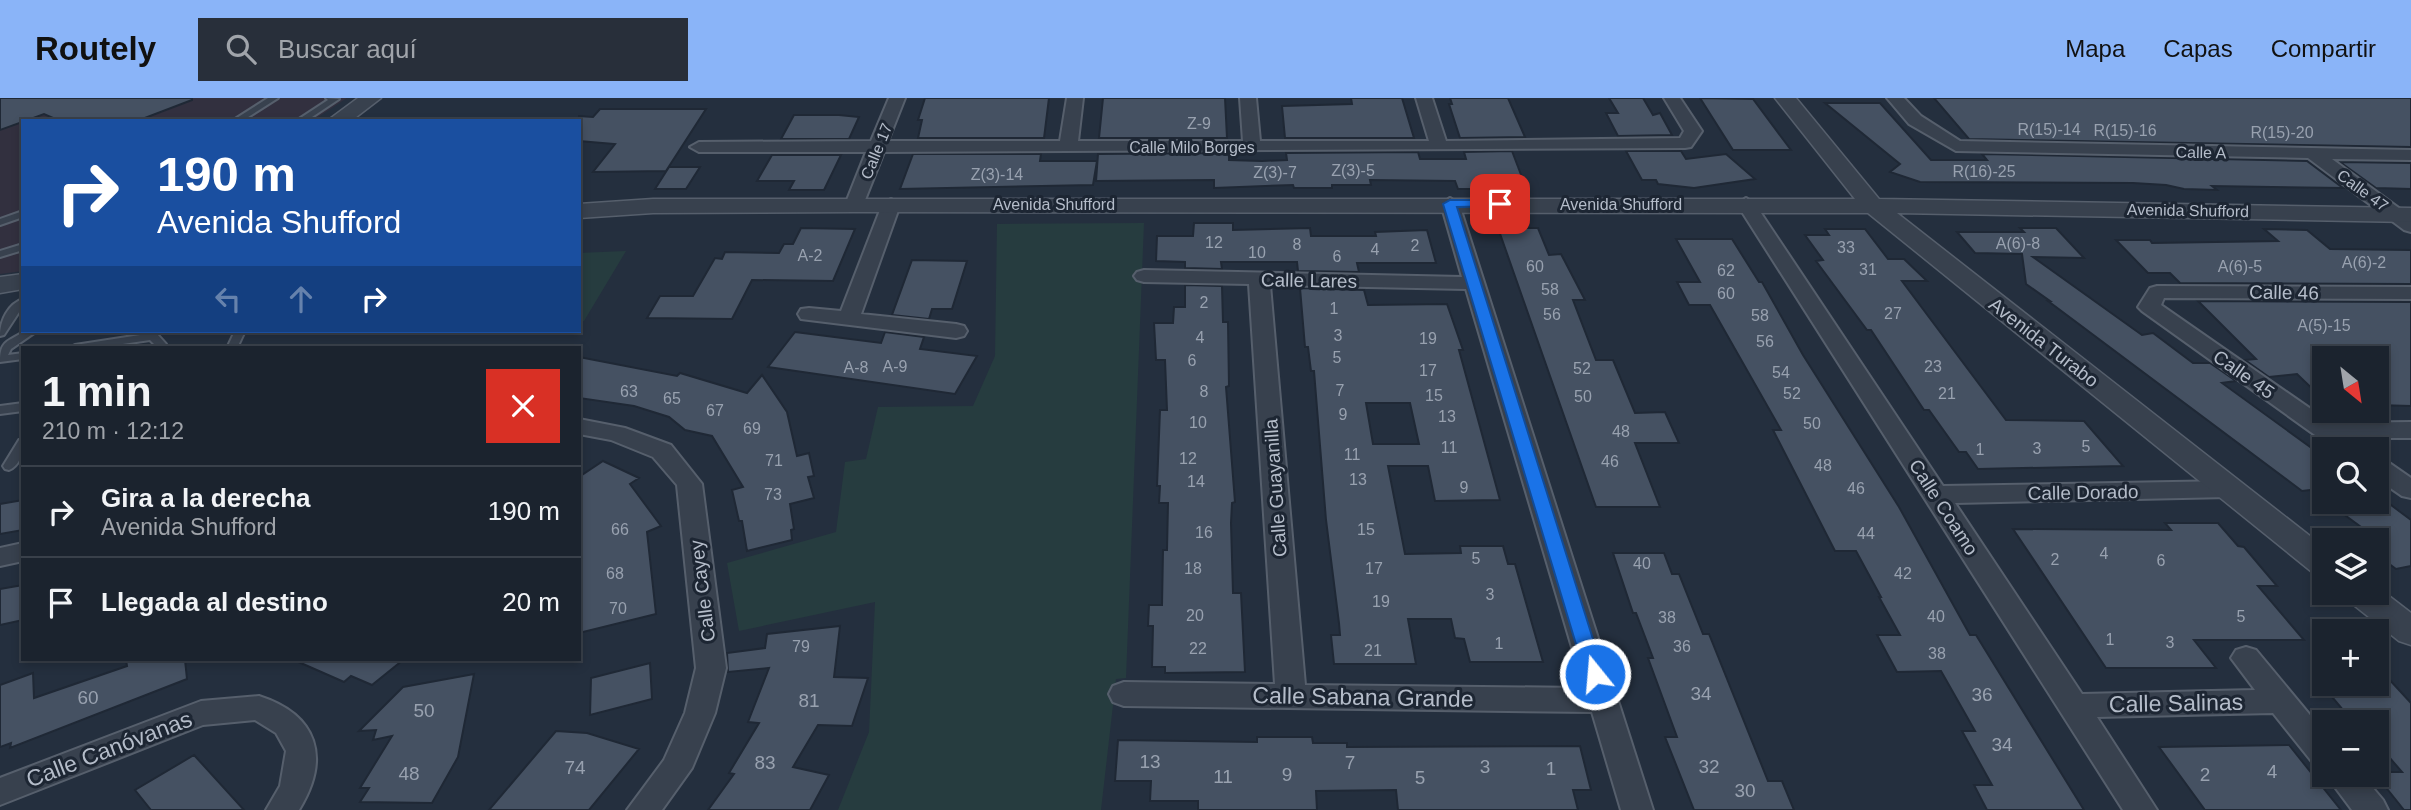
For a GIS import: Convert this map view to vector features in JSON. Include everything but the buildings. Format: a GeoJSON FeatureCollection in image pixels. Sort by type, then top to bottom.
{"type":"FeatureCollection","features":[{"type":"Feature","properties":{"kind":"street"},"geometry":{"type":"LineString","coordinates":[[340,119],[371,98]]}},
{"type":"Feature","properties":{"kind":"street","name":"Calle 17"},"geometry":{"type":"LineString","coordinates":[[854,205],[897,98]]}},
{"type":"Feature","properties":{"kind":"street"},"geometry":{"type":"LineString","coordinates":[[1068,147],[1075,98]]}},
{"type":"Feature","properties":{"kind":"street"},"geometry":{"type":"LineString","coordinates":[[1248,98],[1252,146]]}},
{"type":"Feature","properties":{"kind":"street"},"geometry":{"type":"LineString","coordinates":[[1424,98],[1439,146]]}},
{"type":"Feature","properties":{"kind":"street","name":"Calle Milo Borges"},"geometry":{"type":"LineString","coordinates":[[699,147],[1685,143],[1693,131],[1672,98]]}},
{"type":"Feature","properties":{"kind":"street","name":"Avenida Turabo"},"geometry":{"type":"LineString","coordinates":[[1785,98],[1871,204],[2312,555]]}},
{"type":"Feature","properties":{"kind":"street","name":"Calle A"},"geometry":{"type":"LineString","coordinates":[[1895,98],[1915,120],[1956,146],[2411,155]]}},
{"type":"Feature","properties":{"kind":"street","name":"Calle 47"},"geometry":{"type":"LineString","coordinates":[[2314,154],[2406,219]]}},
{"type":"Feature","properties":{"kind":"street"},"geometry":{"type":"LineString","coordinates":[[1450,204],[1637,810]]}},
{"type":"Feature","properties":{"kind":"street","name":"Calle Coamo"},"geometry":{"type":"LineString","coordinates":[[1746,204],[2141,810]]}},
{"type":"Feature","properties":{"kind":"street","name":"Avenida Shufford"},"geometry":{"type":"LineString","coordinates":[[581,211],[653,206],[1871,204],[2406,219]]}},
{"type":"Feature","properties":{"kind":"street"},"geometry":{"type":"LineString","coordinates":[[849,317],[891,205]]}},
{"type":"Feature","properties":{"kind":"street","name":"Calle Lares"},"geometry":{"type":"LineString","coordinates":[[1144,275],[1259,280],[1474,282]]}},
{"type":"Feature","properties":{"kind":"street","name":"Calle Guayanilla"},"geometry":{"type":"LineString","coordinates":[[1259,280],[1291,695]]}},
{"type":"Feature","properties":{"kind":"street"},"geometry":{"type":"LineString","coordinates":[[0,285],[21,281]]}},
{"type":"Feature","properties":{"kind":"street","name":"Calle 46"},"geometry":{"type":"LineString","coordinates":[[2157,292],[2411,293]]}},
{"type":"Feature","properties":{"kind":"street","name":"Calle 45"},"geometry":{"type":"LineString","coordinates":[[2157,292],[2149,307],[2335,437]]}},
{"type":"Feature","properties":{"kind":"street"},"geometry":{"type":"LineString","coordinates":[[809,314],[956,331]]}},
{"type":"Feature","properties":{"kind":"street","name":"Calle Cayey"},"geometry":{"type":"LineString","coordinates":[[581,426],[617,433],[662,452],[689,484],[711,668],[700,713],[676,768],[643,810]]}},
{"type":"Feature","properties":{"kind":"street"},"geometry":{"type":"LineString","coordinates":[[2326,431],[2411,430]]}},
{"type":"Feature","properties":{"kind":"street"},"geometry":{"type":"LineString","coordinates":[[2389,475],[2411,490]]}},
{"type":"Feature","properties":{"kind":"street","name":"Calle Dorado"},"geometry":{"type":"LineString","coordinates":[[1936,495],[2229,489]]}},
{"type":"Feature","properties":{"kind":"street"},"geometry":{"type":"LineString","coordinates":[[0,557],[21,552]]}},
{"type":"Feature","properties":{"kind":"street"},"geometry":{"type":"LineString","coordinates":[[2377,605],[2411,632]]}},
{"type":"Feature","properties":{"kind":"street"},"geometry":{"type":"LineString","coordinates":[[2246,658],[2312,740]]}},
{"type":"Feature","properties":{"kind":"street","name":"Calle Sabana Grande"},"geometry":{"type":"LineString","coordinates":[[1124,694],[1603,700]]}},
{"type":"Feature","properties":{"kind":"street","name":"Calle Salinas"},"geometry":{"type":"LineString","coordinates":[[2073,706],[2278,701]]}},
{"type":"Feature","properties":{"kind":"street","name":"Calle Canóvanas"},"geometry":{"type":"LineString","coordinates":[[0,792],[201,713],[260,708],[287,724],[302,750],[295,789],[282,810]]}},
{"type":"Feature","properties":{"kind":"street"},"geometry":{"type":"LineString","coordinates":[[2352,787],[2372,810]]}},
{"type":"Feature","properties":{"kind":"lane"},"geometry":{"type":"LineString","coordinates":[[239,119],[274,98]]}},
{"type":"Feature","properties":{"kind":"lane"},"geometry":{"type":"LineString","coordinates":[[303,119],[335,99],[330,98]]}},
{"type":"Feature","properties":{"kind":"lane"},"geometry":{"type":"LineString","coordinates":[[0,222],[21,215]]}},
{"type":"Feature","properties":{"kind":"lane"},"geometry":{"type":"LineString","coordinates":[[0,254],[21,248]]}},
{"type":"Feature","properties":{"kind":"lane"},"geometry":{"type":"LineString","coordinates":[[0,333],[21,303]]}},
{"type":"Feature","properties":{"kind":"lane"},"geometry":{"type":"LineString","coordinates":[[2,352],[29,333]]}},
{"type":"Feature","properties":{"kind":"lane"},"geometry":{"type":"LineString","coordinates":[[101,344],[107,333]]}},
{"type":"Feature","properties":{"kind":"lane"},"geometry":{"type":"LineString","coordinates":[[88,346],[153,336],[159,346]]}},
{"type":"Feature","properties":{"kind":"lane"},"geometry":{"type":"LineString","coordinates":[[2,352],[21,356]]}},
{"type":"Feature","properties":{"kind":"lane"},"geometry":{"type":"LineString","coordinates":[[0,410],[21,407]]}},
{"type":"Feature","properties":{"kind":"lane"},"geometry":{"type":"LineString","coordinates":[[9,466],[21,446]]}},
{"type":"Feature","properties":{"kind":"shaded area"},"geometry":{"type":"Polygon","coordinates":[[[0,98],[347,98],[315,119],[21,119],[21,271],[0,274],[0,98]]]}},
{"type":"Feature","properties":{"kind":"green space"},"geometry":{"type":"Polygon","coordinates":[[[1144,223],[1126,678],[1116,679],[1101,810],[838,810],[869,732],[875,602],[739,631],[727,563],[836,532],[845,462],[866,459],[878,407],[973,406],[995,356],[997,224],[1144,223]]]}},
{"type":"Feature","properties":{"kind":"green space"},"geometry":{"type":"Polygon","coordinates":[[[626,251],[584,321],[581,321],[581,253],[626,251]]]}},
{"type":"Feature","properties":{"kind":"route"},"geometry":{"type":"LineString","coordinates":[[1500,204],[1450,204],[1595,674]]}}]}
